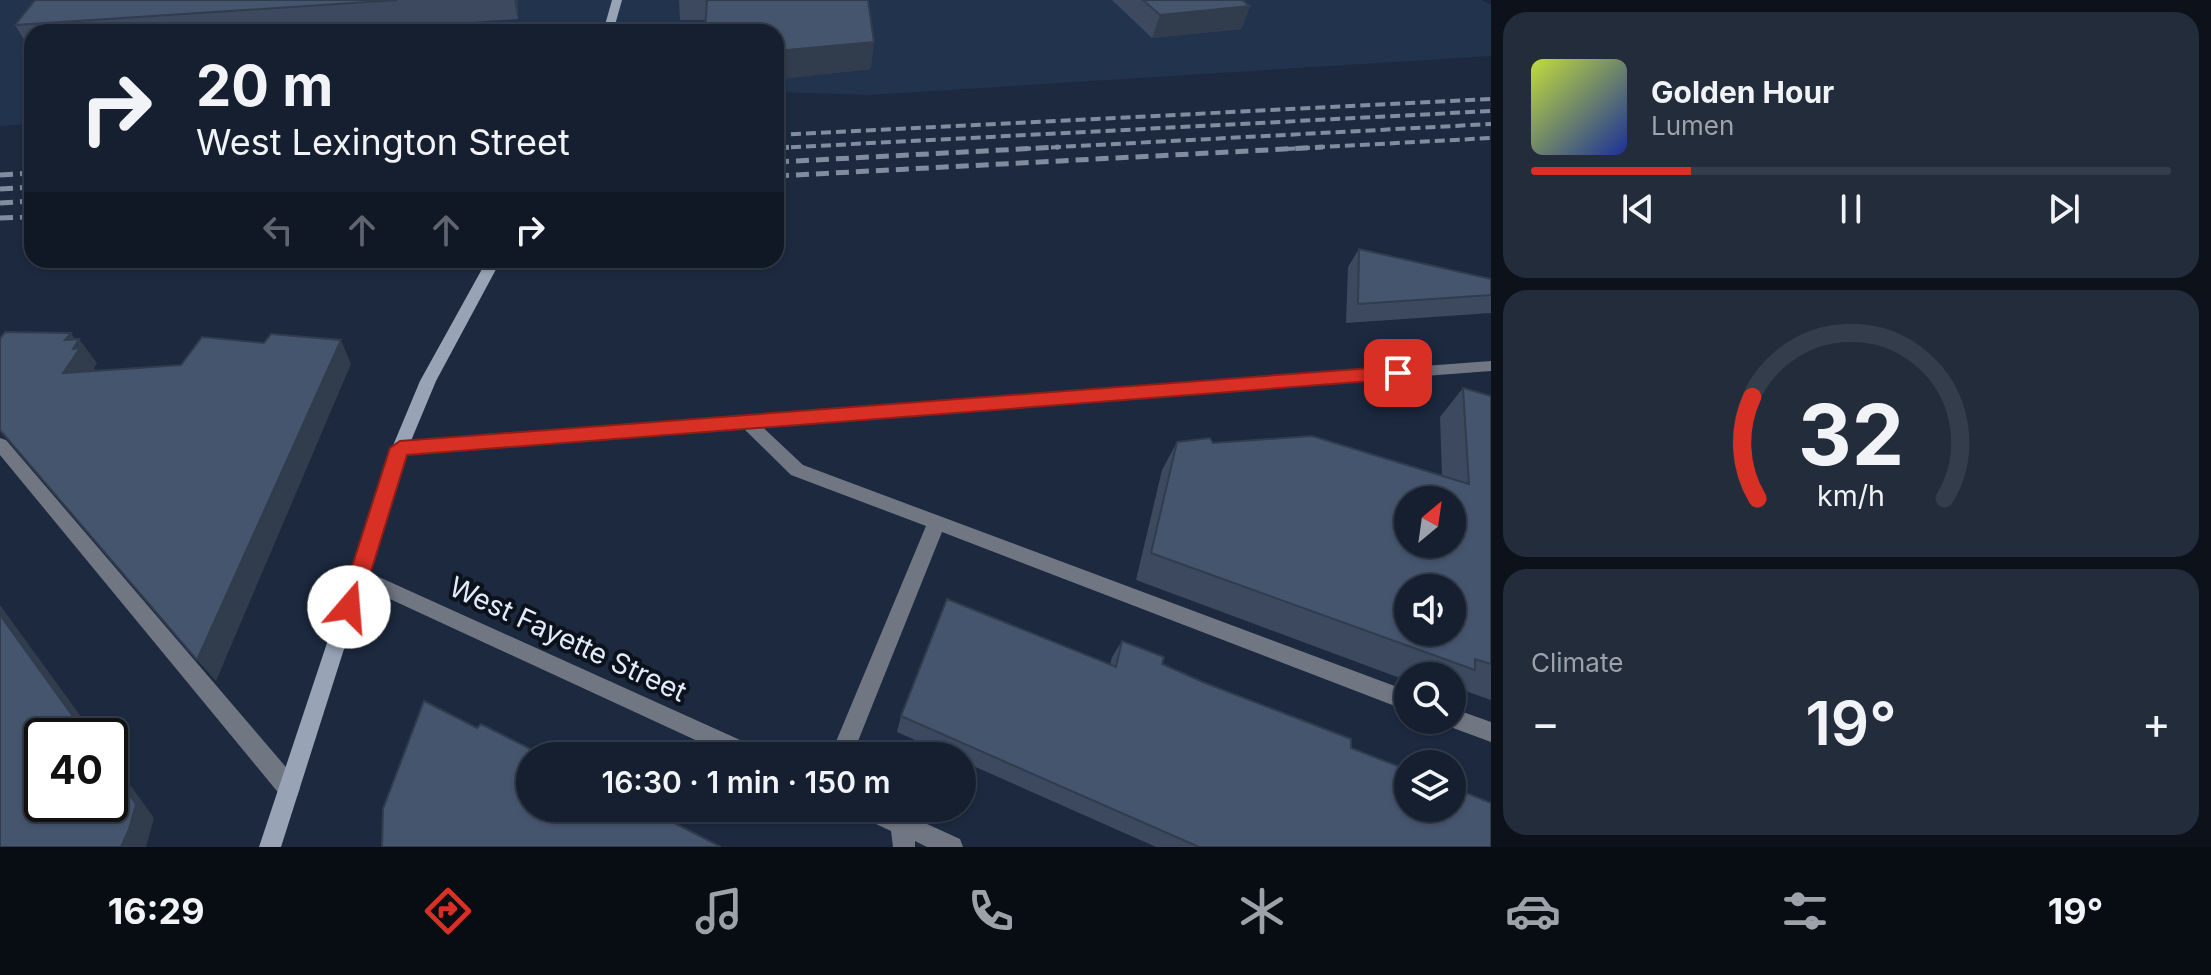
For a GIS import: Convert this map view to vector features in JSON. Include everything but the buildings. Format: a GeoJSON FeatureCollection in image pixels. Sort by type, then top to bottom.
{"type":"FeatureCollection","features":[{"type":"Feature","properties":{"kind":"street"},"geometry":{"type":"LineString","coordinates":[[610,24],[617,0]]}},
{"type":"Feature","properties":{"kind":"street"},"geometry":{"type":"LineString","coordinates":[[270,847],[400,448],[428,381],[490,268]]}},
{"type":"Feature","properties":{"kind":"street"},"geometry":{"type":"LineString","coordinates":[[400,448],[1491,366]]}},
{"type":"Feature","properties":{"kind":"street"},"geometry":{"type":"LineString","coordinates":[[746,421],[797,470],[1394,696]]}},
{"type":"Feature","properties":{"kind":"street"},"geometry":{"type":"LineString","coordinates":[[0,444],[289,788]]}},
{"type":"Feature","properties":{"kind":"street"},"geometry":{"type":"LineString","coordinates":[[847,742],[937,522]]}},
{"type":"Feature","properties":{"kind":"street","name":"West Fayette Street"},"geometry":{"type":"LineString","coordinates":[[359,576],[722,742]]}},
{"type":"Feature","properties":{"kind":"street"},"geometry":{"type":"LineString","coordinates":[[1466,723],[1491,732]]}},
{"type":"Feature","properties":{"kind":"street"},"geometry":{"type":"LineString","coordinates":[[898,822],[952,847]]}},
{"type":"Feature","properties":{"kind":"street"},"geometry":{"type":"LineString","coordinates":[[902,824],[904,847]]}},
{"type":"Feature","properties":{"kind":"shaded area"},"geometry":{"type":"Polygon","coordinates":[[[0,0],[1481,0],[1491,5],[1491,56],[869,95],[784,92],[784,24],[24,24],[24,124],[0,126],[0,0]]]}},
{"type":"Feature","properties":{"kind":"railway"},"geometry":{"type":"LineString","coordinates":[[784,135],[1491,99]]}},
{"type":"Feature","properties":{"kind":"railway"},"geometry":{"type":"LineString","coordinates":[[784,148],[1491,111]]}},
{"type":"Feature","properties":{"kind":"railway"},"geometry":{"type":"LineString","coordinates":[[1021,149],[1491,124]]}},
{"type":"Feature","properties":{"kind":"railway"},"geometry":{"type":"LineString","coordinates":[[1285,149],[1491,138]]}},
{"type":"Feature","properties":{"kind":"railway"},"geometry":{"type":"LineString","coordinates":[[784,148],[796,147]]}},
{"type":"Feature","properties":{"kind":"railway"},"geometry":{"type":"LineString","coordinates":[[784,162],[1059,147]]}},
{"type":"Feature","properties":{"kind":"railway"},"geometry":{"type":"LineString","coordinates":[[784,176],[1323,147]]}},
{"type":"Feature","properties":{"kind":"railway"},"geometry":{"type":"LineString","coordinates":[[0,175],[24,174]]}},
{"type":"Feature","properties":{"kind":"railway"},"geometry":{"type":"LineString","coordinates":[[0,189],[24,188]]}},
{"type":"Feature","properties":{"kind":"railway"},"geometry":{"type":"LineString","coordinates":[[0,203],[24,202]]}},
{"type":"Feature","properties":{"kind":"railway"},"geometry":{"type":"LineString","coordinates":[[0,218],[24,217]]}},
{"type":"Feature","properties":{"kind":"route"},"geometry":{"type":"LineString","coordinates":[[349,607],[400,448],[1398,373]]}}]}
